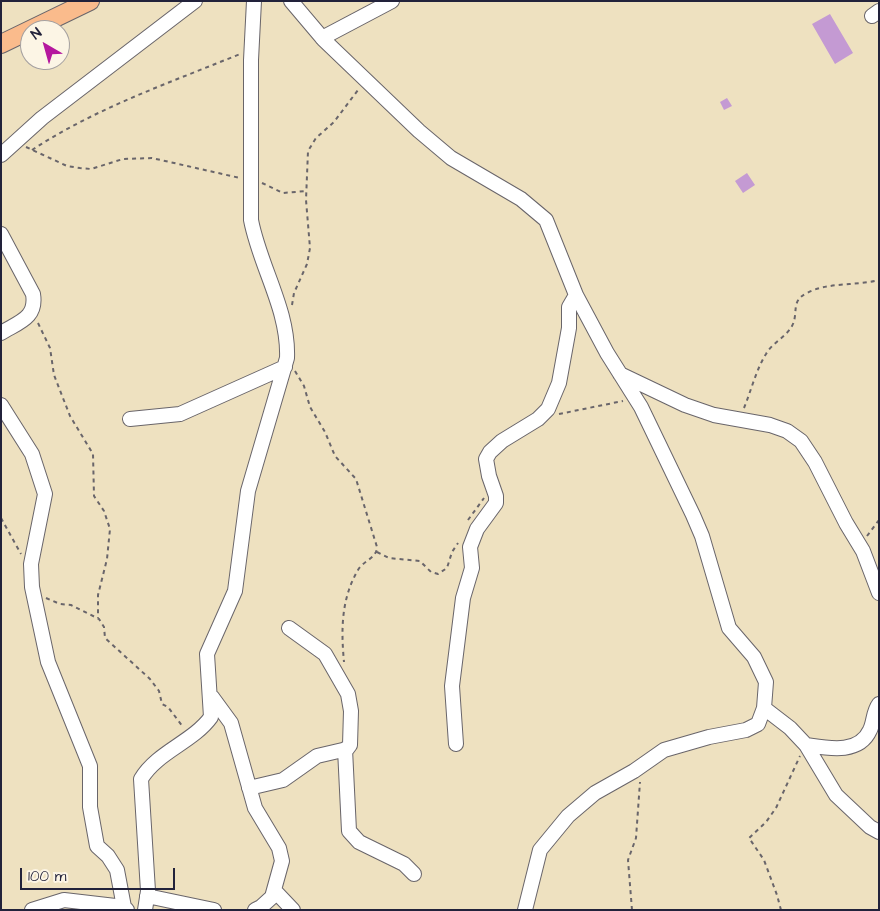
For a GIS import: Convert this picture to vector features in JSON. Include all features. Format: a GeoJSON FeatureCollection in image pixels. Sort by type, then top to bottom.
{"type":"FeatureCollection","features":[{"type":"Feature","properties":{"kind":"main road"},"geometry":{"type":"LineString","coordinates":[[1,44],[90,1]]}},
{"type":"Feature","properties":{"kind":"street"},"geometry":{"type":"LineString","coordinates":[[1,155],[70,96],[195,1]]}},
{"type":"Feature","properties":{"kind":"street"},"geometry":{"type":"LineString","coordinates":[[145,910],[147,896],[146,819],[141,779],[144,774],[201,729],[211,716],[207,654],[235,592],[248,492],[286,363],[288,340],[282,315],[256,244],[252,220],[252,50],[254,1]]}},
{"type":"Feature","properties":{"kind":"street"},"geometry":{"type":"LineString","coordinates":[[291,1],[322,38],[451,158],[521,199],[546,220],[576,295],[635,398],[702,536],[729,628],[754,657],[766,682],[764,708],[758,724],[746,730],[709,737],[664,750],[643,765],[595,793],[568,816],[540,850],[525,910]]}},
{"type":"Feature","properties":{"kind":"street"},"geometry":{"type":"LineString","coordinates":[[322,38],[392,1]]}},
{"type":"Feature","properties":{"kind":"street"},"geometry":{"type":"LineString","coordinates":[[1,234],[33,294],[35,304],[29,316],[1,333]]}},
{"type":"Feature","properties":{"kind":"street"},"geometry":{"type":"LineString","coordinates":[[456,744],[452,686],[463,598],[472,568],[472,540],[496,503],[496,496],[489,476],[486,459],[490,452],[516,432],[543,416],[554,397],[559,383],[569,328],[569,307],[576,295]]}},
{"type":"Feature","properties":{"kind":"street"},"geometry":{"type":"LineString","coordinates":[[130,419],[180,414],[286,363]]}},
{"type":"Feature","properties":{"kind":"street"},"geometry":{"type":"LineString","coordinates":[[619,373],[684,405],[714,416],[739,419],[787,431],[801,441],[815,462],[860,546],[879,593]]}},
{"type":"Feature","properties":{"kind":"street"},"geometry":{"type":"LineString","coordinates":[[1,405],[32,454],[45,494],[31,564],[34,598],[48,662],[90,766],[90,807],[97,846],[108,856],[117,870],[126,908],[64,900],[32,910]]}},
{"type":"Feature","properties":{"kind":"street"},"geometry":{"type":"LineString","coordinates":[[249,788],[283,780],[316,756],[349,748],[351,711],[348,694],[325,654],[289,628]]}},
{"type":"Feature","properties":{"kind":"street"},"geometry":{"type":"LineString","coordinates":[[210,694],[231,723],[258,814],[279,848],[282,861],[272,897],[262,907],[255,910]]}},
{"type":"Feature","properties":{"kind":"street"},"geometry":{"type":"LineString","coordinates":[[806,745],[849,748],[860,743],[870,732],[879,704]]}},
{"type":"Feature","properties":{"kind":"street"},"geometry":{"type":"LineString","coordinates":[[764,708],[790,728],[806,745],[836,794],[870,827],[879,832]]}},
{"type":"Feature","properties":{"kind":"street"},"geometry":{"type":"LineString","coordinates":[[345,749],[349,831],[358,842],[404,864],[414,874]]}},
{"type":"Feature","properties":{"kind":"street"},"geometry":{"type":"LineString","coordinates":[[274,890],[293,910]]}},
{"type":"Feature","properties":{"kind":"street"},"geometry":{"type":"LineString","coordinates":[[147,896],[214,910]]}},
{"type":"Feature","properties":{"kind":"path"},"geometry":{"type":"LineString","coordinates":[[32,150],[64,129],[97,113],[252,50]]}},
{"type":"Feature","properties":{"kind":"path"},"geometry":{"type":"LineString","coordinates":[[292,308],[294,293],[305,270],[310,248],[306,191],[308,150],[311,144],[329,128],[366,80]]}},
{"type":"Feature","properties":{"kind":"path"},"geometry":{"type":"LineString","coordinates":[[14,143],[67,166],[91,168],[123,158],[152,158],[251,180],[282,193],[306,191]]}},
{"type":"Feature","properties":{"kind":"path"},"geometry":{"type":"LineString","coordinates":[[739,419],[766,353],[791,327],[794,320],[794,308],[801,296],[826,288],[879,280]]}},
{"type":"Feature","properties":{"kind":"path"},"geometry":{"type":"LineString","coordinates":[[33,310],[40,330],[50,348],[54,375],[70,416],[93,454],[94,496],[104,511],[110,529],[107,558],[98,595],[98,618]]}},
{"type":"Feature","properties":{"kind":"path"},"geometry":{"type":"LineString","coordinates":[[286,363],[301,379],[310,407],[326,432],[335,456],[356,479],[368,522],[376,542],[377,552]]}},
{"type":"Feature","properties":{"kind":"path"},"geometry":{"type":"LineString","coordinates":[[543,416],[572,412],[635,398]]}},
{"type":"Feature","properties":{"kind":"path"},"geometry":{"type":"LineString","coordinates":[[465,527],[469,516],[486,494],[489,476]]}},
{"type":"Feature","properties":{"kind":"path"},"geometry":{"type":"LineString","coordinates":[[1,518],[21,556]]}},
{"type":"Feature","properties":{"kind":"path"},"geometry":{"type":"LineString","coordinates":[[860,546],[879,520]]}},
{"type":"Feature","properties":{"kind":"path"},"geometry":{"type":"LineString","coordinates":[[377,552],[389,558],[420,561],[431,572],[438,574],[447,568],[452,552],[458,542]]}},
{"type":"Feature","properties":{"kind":"path"},"geometry":{"type":"LineString","coordinates":[[344,664],[342,621],[345,604],[361,565],[377,552]]}},
{"type":"Feature","properties":{"kind":"path"},"geometry":{"type":"LineString","coordinates":[[34,598],[52,599],[58,603],[71,605],[98,618],[103,624],[105,638],[150,679],[159,691],[162,704],[168,707],[190,736]]}},
{"type":"Feature","properties":{"kind":"path"},"geometry":{"type":"LineString","coordinates":[[780,910],[777,894],[764,860],[749,838],[766,822],[776,808],[806,745]]}},
{"type":"Feature","properties":{"kind":"path"},"geometry":{"type":"LineString","coordinates":[[632,910],[628,860],[636,838],[643,765]]}},
{"type":"Feature","properties":{"kind":"building"},"geometry":{"type":"Polygon","coordinates":[[[830,14],[853,53],[835,64],[812,24],[830,14]]]}},
{"type":"Feature","properties":{"kind":"building"},"geometry":{"type":"Polygon","coordinates":[[[727,98],[732,106],[724,110],[720,102],[727,98]]]}},
{"type":"Feature","properties":{"kind":"building"},"geometry":{"type":"Polygon","coordinates":[[[747,173],[755,185],[743,193],[735,181],[747,173]]]}}]}
